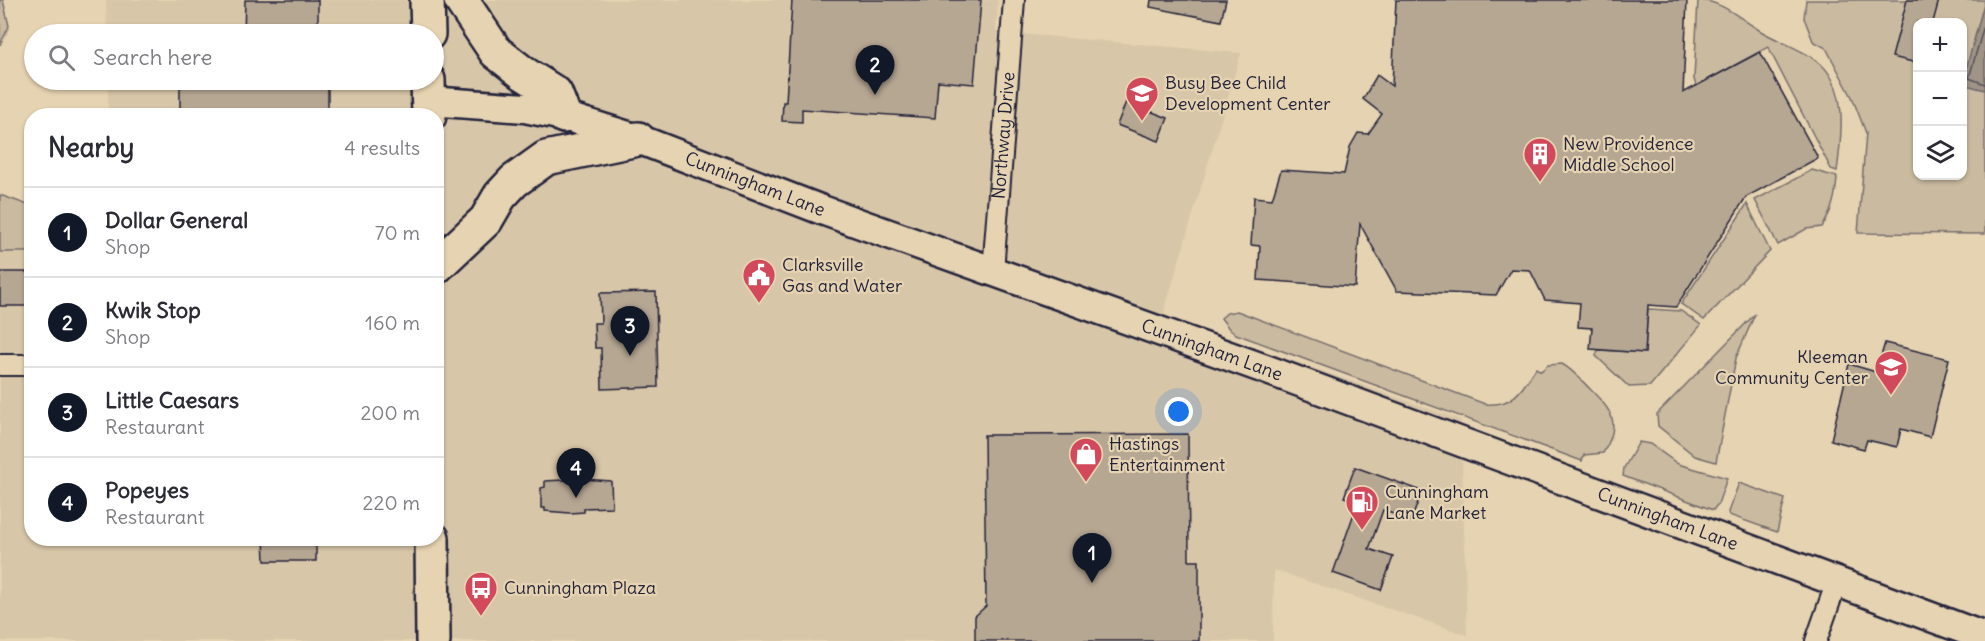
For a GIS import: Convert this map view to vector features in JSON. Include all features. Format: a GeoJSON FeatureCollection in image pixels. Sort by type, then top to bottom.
{"type":"FeatureCollection","features":[{"type":"Feature","properties":{"kind":"highway"},"geometry":{"type":"LineString","coordinates":[[427,0],[428,24]]}},
{"type":"Feature","properties":{"kind":"highway"},"geometry":{"type":"LineString","coordinates":[[461,0],[496,52],[523,74],[555,93],[564,116]]}},
{"type":"Feature","properties":{"kind":"highway"},"geometry":{"type":"LineString","coordinates":[[444,259],[486,220],[500,196],[514,181],[546,158],[638,139]]}},
{"type":"Feature","properties":{"kind":"highway"},"geometry":{"type":"LineString","coordinates":[[432,546],[433,641]]}},
{"type":"Feature","properties":{"kind":"street","name":"Northway Drive"},"geometry":{"type":"LineString","coordinates":[[993,271],[1014,0]]}},
{"type":"Feature","properties":{"kind":"street","name":"Cunningham Lane"},"geometry":{"type":"LineString","coordinates":[[429,99],[494,105],[564,116],[638,139],[811,207],[993,271],[1985,637]]}},
{"type":"Feature","properties":{"kind":"street"},"geometry":{"type":"LineString","coordinates":[[0,365],[24,365]]}},
{"type":"Feature","properties":{"kind":"street"},"geometry":{"type":"LineString","coordinates":[[1816,641],[1837,581]]}},
{"type":"Feature","properties":{"kind":"shaded area"},"geometry":{"type":"Polygon","coordinates":[[[0,0],[3,0],[9,26],[0,45],[0,0]]]}},
{"type":"Feature","properties":{"kind":"shaded area"},"geometry":{"type":"Polygon","coordinates":[[[106,0],[998,0],[996,32],[1241,53],[1163,315],[1461,420],[1467,635],[1274,570],[1273,641],[0,641],[0,252],[24,252],[24,546],[444,546],[444,108],[108,108],[108,90],[444,90],[444,24],[107,24],[106,0]]]}},
{"type":"Feature","properties":{"kind":"shaded area"},"geometry":{"type":"Polygon","coordinates":[[[1698,0],[1714,3],[1730,11],[1766,34],[1816,60],[1827,70],[1834,82],[1841,111],[1837,171],[1831,169],[1768,47],[1696,86],[1694,79],[1698,0]]]}},
{"type":"Feature","properties":{"kind":"shaded area"},"geometry":{"type":"Polygon","coordinates":[[[1806,0],[1985,0],[1985,234],[1858,233],[1866,133],[1852,97],[1826,48],[1813,41],[1804,18],[1806,0]]]}},
{"type":"Feature","properties":{"kind":"shaded area"},"geometry":{"type":"Polygon","coordinates":[[[1812,170],[1837,177],[1831,209],[1822,227],[1806,229],[1778,245],[1755,200],[1812,170]]]}},
{"type":"Feature","properties":{"kind":"shaded area"},"geometry":{"type":"Polygon","coordinates":[[[0,195],[24,204],[24,252],[0,252],[0,195]]]}},
{"type":"Feature","properties":{"kind":"shaded area"},"geometry":{"type":"Polygon","coordinates":[[[1747,204],[1770,251],[1704,320],[1681,304],[1747,204]]]}},
{"type":"Feature","properties":{"kind":"shaded area"},"geometry":{"type":"Polygon","coordinates":[[[1648,309],[1681,311],[1701,325],[1650,386],[1629,387],[1596,356],[1598,350],[1645,353],[1648,309]]]}},
{"type":"Feature","properties":{"kind":"shaded area"},"geometry":{"type":"Polygon","coordinates":[[[1237,311],[1485,404],[1503,403],[1510,400],[1521,390],[1536,368],[1541,371],[1548,365],[1562,364],[1577,375],[1609,411],[1613,425],[1609,443],[1603,453],[1584,455],[1582,461],[1236,334],[1221,318],[1227,313],[1237,311]]]}},
{"type":"Feature","properties":{"kind":"shaded area"},"geometry":{"type":"Polygon","coordinates":[[[1755,314],[1736,358],[1716,462],[1695,456],[1658,426],[1657,414],[1755,314]]]}},
{"type":"Feature","properties":{"kind":"shaded area"},"geometry":{"type":"Polygon","coordinates":[[[1639,442],[1650,444],[1678,464],[1727,478],[1718,504],[1713,510],[1623,476],[1624,468],[1639,442]]]}},
{"type":"Feature","properties":{"kind":"shaded area"},"geometry":{"type":"Polygon","coordinates":[[[1739,483],[1785,499],[1777,532],[1729,515],[1728,512],[1739,483]]]}},
{"type":"Feature","properties":{"kind":"water"},"geometry":{"type":"Polygon","coordinates":[[[1985,0],[1985,90],[1967,85],[1967,66],[1985,0]]]}},
{"type":"Feature","properties":{"kind":"building"},"geometry":{"type":"Polygon","coordinates":[[[245,0],[318,0],[318,24],[244,24],[245,0]]]}},
{"type":"Feature","properties":{"kind":"building"},"geometry":{"type":"Polygon","coordinates":[[[792,0],[981,0],[974,84],[938,81],[935,118],[802,109],[802,122],[782,121],[783,102],[786,102],[792,0]]]}},
{"type":"Feature","properties":{"kind":"building"},"geometry":{"type":"Polygon","coordinates":[[[1151,0],[1226,0],[1221,21],[1150,7],[1151,0]]]}},
{"type":"Feature","properties":{"kind":"building","name":"New Providence Middle School"},"geometry":{"type":"Polygon","coordinates":[[[1396,0],[1687,0],[1683,93],[1760,52],[1818,158],[1746,197],[1676,307],[1648,305],[1645,353],[1590,349],[1592,328],[1578,327],[1580,303],[1545,300],[1530,270],[1511,269],[1496,295],[1397,291],[1360,224],[1355,287],[1258,280],[1260,246],[1251,245],[1254,197],[1272,199],[1281,170],[1344,174],[1350,147],[1358,133],[1368,134],[1382,114],[1363,99],[1377,75],[1392,86],[1396,0]]]}},
{"type":"Feature","properties":{"kind":"building"},"geometry":{"type":"Polygon","coordinates":[[[1907,0],[1939,0],[1934,18],[1913,18],[1913,62],[1892,57],[1907,0]]]}},
{"type":"Feature","properties":{"kind":"building"},"geometry":{"type":"Polygon","coordinates":[[[180,90],[328,90],[328,108],[180,108],[180,90]]]}},
{"type":"Feature","properties":{"kind":"building","name":"Busy Bee Child Development Center"},"geometry":{"type":"Polygon","coordinates":[[[1126,102],[1168,118],[1159,141],[1117,125],[1126,102]]]}},
{"type":"Feature","properties":{"kind":"building"},"geometry":{"type":"Polygon","coordinates":[[[0,272],[24,272],[24,306],[0,306],[0,272]]]}},
{"type":"Feature","properties":{"kind":"building"},"geometry":{"type":"Polygon","coordinates":[[[656,292],[658,387],[602,389],[601,348],[595,348],[594,323],[601,323],[600,293],[656,292]]]}},
{"type":"Feature","properties":{"kind":"building","name":"Kleeman Community Center"},"geometry":{"type":"Polygon","coordinates":[[[1885,343],[1949,359],[1930,437],[1901,429],[1897,447],[1867,440],[1864,449],[1831,440],[1849,364],[1876,372],[1885,343]]]}},
{"type":"Feature","properties":{"kind":"building"},"geometry":{"type":"Polygon","coordinates":[[[1188,434],[1189,561],[1199,561],[1199,641],[975,641],[975,616],[986,606],[984,435],[1188,434]]]}},
{"type":"Feature","properties":{"kind":"building","name":"Cunningham Lane Market"},"geometry":{"type":"Polygon","coordinates":[[[1355,467],[1422,491],[1411,521],[1383,510],[1369,549],[1393,557],[1381,590],[1333,573],[1358,502],[1344,497],[1355,467]]]}},
{"type":"Feature","properties":{"kind":"building"},"geometry":{"type":"Polygon","coordinates":[[[583,479],[611,481],[612,507],[584,508],[584,512],[570,513],[545,511],[545,508],[541,508],[541,488],[545,487],[545,481],[583,479]]]}},
{"type":"Feature","properties":{"kind":"building"},"geometry":{"type":"Polygon","coordinates":[[[264,546],[316,546],[316,561],[265,561],[264,546]]]}},
{"type":"Feature","properties":{"kind":"place","name":"Kwik Stop"},"geometry":{"type":"Point","coordinates":[875,95]}},
{"type":"Feature","properties":{"kind":"place","name":"Busy Bee Child Development Center"},"geometry":{"type":"Point","coordinates":[1142,122]}},
{"type":"Feature","properties":{"kind":"place","name":"New Providence Middle School"},"geometry":{"type":"Point","coordinates":[1540,183]}},
{"type":"Feature","properties":{"kind":"place","name":"Clarksville Gas and Water"},"geometry":{"type":"Point","coordinates":[759,304]}},
{"type":"Feature","properties":{"kind":"place","name":"Little Caesars"},"geometry":{"type":"Point","coordinates":[630,356]}},
{"type":"Feature","properties":{"kind":"place","name":"Kleeman Community Center"},"geometry":{"type":"Point","coordinates":[1891,396]}},
{"type":"Feature","properties":{"kind":"place","name":"Hastings Entertainment"},"geometry":{"type":"Point","coordinates":[1086,483]}},
{"type":"Feature","properties":{"kind":"place","name":"Popeyes"},"geometry":{"type":"Point","coordinates":[576,498]}},
{"type":"Feature","properties":{"kind":"place","name":"Cunningham Lane Market"},"geometry":{"type":"Point","coordinates":[1362,531]}},
{"type":"Feature","properties":{"kind":"place","name":"Dollar General"},"geometry":{"type":"Point","coordinates":[1092,583]}},
{"type":"Feature","properties":{"kind":"place","name":"Cunningham Plaza"},"geometry":{"type":"Point","coordinates":[481,617]}}]}
